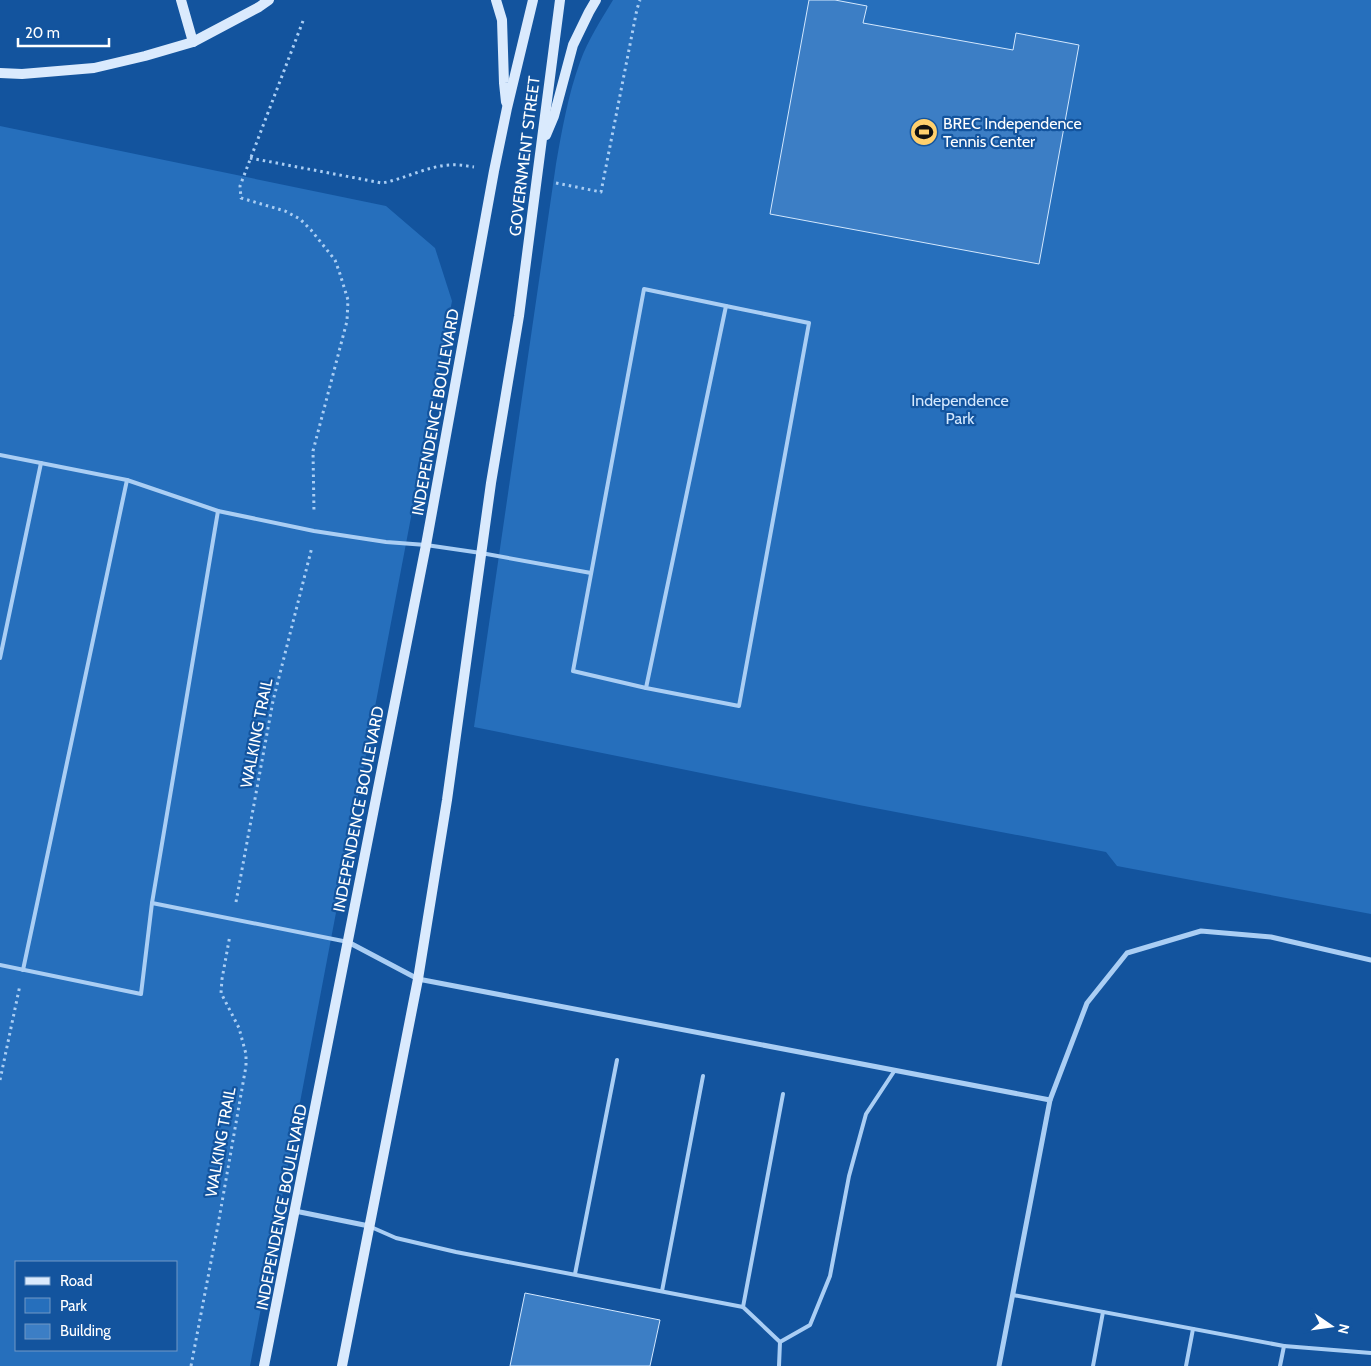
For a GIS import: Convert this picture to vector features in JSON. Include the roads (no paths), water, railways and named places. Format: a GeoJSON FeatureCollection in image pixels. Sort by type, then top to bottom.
{"type":"FeatureCollection","features":[{"type":"Feature","properties":{"kind":"main road"},"geometry":{"type":"LineString","coordinates":[[182,0],[193,42]]}},
{"type":"Feature","properties":{"kind":"main road"},"geometry":{"type":"LineString","coordinates":[[0,73],[22,74],[94,68],[145,56],[193,42],[270,0]]}},
{"type":"Feature","properties":{"kind":"main road"},"geometry":{"type":"LineString","coordinates":[[496,0],[502,20],[504,83],[507,108]]}},
{"type":"Feature","properties":{"kind":"main road","name":"GOVERNMENT STREET"},"geometry":{"type":"LineString","coordinates":[[478,258],[507,108],[533,0]]}},
{"type":"Feature","properties":{"kind":"main road","name":"GOVERNMENT STREET"},"geometry":{"type":"LineString","coordinates":[[481,553],[519,316],[560,0]]}},
{"type":"Feature","properties":{"kind":"main road"},"geometry":{"type":"LineString","coordinates":[[542,145],[554,116],[573,45],[596,0]]}},
{"type":"Feature","properties":{"kind":"main road","name":"INDEPENDENCE BOULEVARD"},"geometry":{"type":"LineString","coordinates":[[264,1366],[426,545],[478,258]]}},
{"type":"Feature","properties":{"kind":"main road"},"geometry":{"type":"LineString","coordinates":[[342,1366],[418,979],[447,800],[481,553]]}},
{"type":"Feature","properties":{"kind":"street"},"geometry":{"type":"LineString","coordinates":[[999,1366],[1050,1100],[1087,1003],[1127,953],[1201,931],[1271,937],[1371,960]]}},
{"type":"Feature","properties":{"kind":"street"},"geometry":{"type":"LineString","coordinates":[[348,942],[418,979],[1050,1100]]}},
{"type":"Feature","properties":{"kind":"street"},"geometry":{"type":"LineString","coordinates":[[295,1210],[369,1226]]}},
{"type":"Feature","properties":{"kind":"lane"},"geometry":{"type":"LineString","coordinates":[[644,289],[726,306],[809,323],[739,706],[646,688],[573,671],[644,289]]}},
{"type":"Feature","properties":{"kind":"lane"},"geometry":{"type":"LineString","coordinates":[[646,688],[726,306]]}},
{"type":"Feature","properties":{"kind":"lane"},"geometry":{"type":"LineString","coordinates":[[0,455],[127,480],[218,511],[314,531],[386,542],[426,545],[481,553],[591,573]]}},
{"type":"Feature","properties":{"kind":"lane"},"geometry":{"type":"LineString","coordinates":[[0,658],[40,463]]}},
{"type":"Feature","properties":{"kind":"lane"},"geometry":{"type":"LineString","coordinates":[[23,970],[127,480]]}},
{"type":"Feature","properties":{"kind":"lane"},"geometry":{"type":"LineString","coordinates":[[0,965],[141,994],[152,903],[218,511]]}},
{"type":"Feature","properties":{"kind":"lane"},"geometry":{"type":"LineString","coordinates":[[152,903],[348,942]]}},
{"type":"Feature","properties":{"kind":"lane"},"geometry":{"type":"LineString","coordinates":[[575,1274],[617,1060]]}},
{"type":"Feature","properties":{"kind":"lane"},"geometry":{"type":"LineString","coordinates":[[780,1342],[810,1325],[830,1276],[849,1176],[866,1114],[895,1070]]}},
{"type":"Feature","properties":{"kind":"lane"},"geometry":{"type":"LineString","coordinates":[[662,1291],[703,1076]]}},
{"type":"Feature","properties":{"kind":"lane"},"geometry":{"type":"LineString","coordinates":[[743,1307],[784,1094]]}},
{"type":"Feature","properties":{"kind":"lane"},"geometry":{"type":"LineString","coordinates":[[369,1226],[406,1241],[456,1252],[743,1307],[780,1342],[779,1366]]}},
{"type":"Feature","properties":{"kind":"lane"},"geometry":{"type":"LineString","coordinates":[[1013,1295],[1284,1346],[1371,1352]]}},
{"type":"Feature","properties":{"kind":"lane"},"geometry":{"type":"LineString","coordinates":[[1093,1366],[1103,1312]]}},
{"type":"Feature","properties":{"kind":"lane"},"geometry":{"type":"LineString","coordinates":[[1186,1366],[1193,1329]]}},
{"type":"Feature","properties":{"kind":"lane"},"geometry":{"type":"LineString","coordinates":[[1280,1366],[1284,1346]]}},
{"type":"Feature","properties":{"kind":"place","name":"BREC Independence Tennis Center"},"geometry":{"type":"Point","coordinates":[924,132]}},
{"type":"Feature","properties":{"kind":"park label","name":"Independence Park"},"geometry":{"type":"Point","coordinates":[960,409]}}]}
